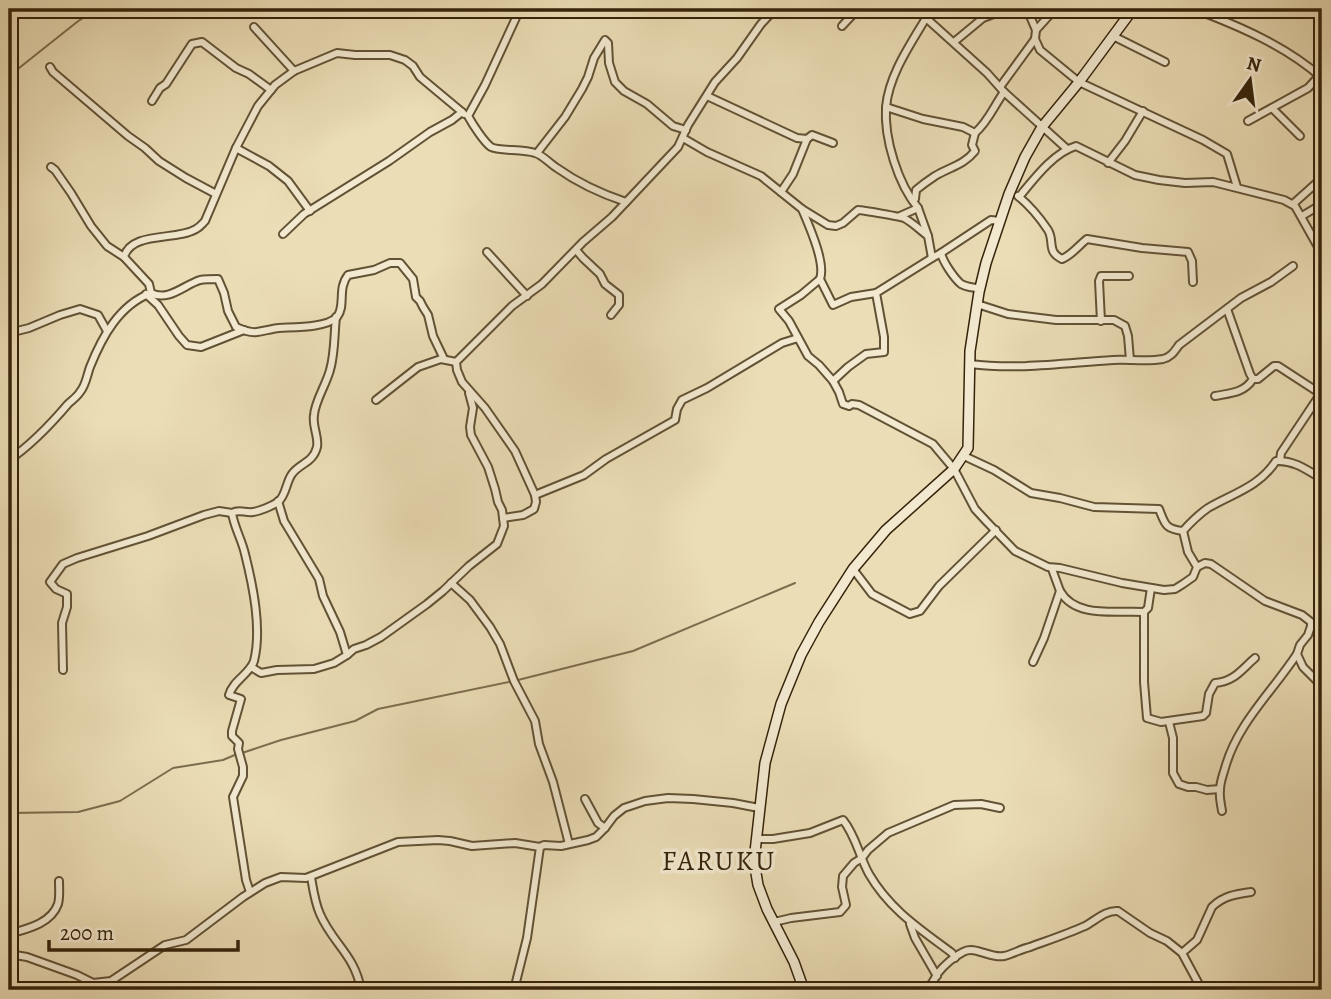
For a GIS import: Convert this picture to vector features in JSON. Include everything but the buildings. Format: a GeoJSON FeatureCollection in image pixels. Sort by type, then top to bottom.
{"type":"FeatureCollection","features":[{"type":"Feature","properties":{"kind":"street"},"geometry":{"type":"LineString","coordinates":[[283,234],[304,214],[430,132],[465,114],[485,85],[520,9]]}},
{"type":"Feature","properties":{"kind":"street"},"geometry":{"type":"LineString","coordinates":[[456,362],[512,306],[527,296],[626,202],[678,147],[715,82],[775,9]]}},
{"type":"Feature","properties":{"kind":"street"},"geometry":{"type":"LineString","coordinates":[[842,26],[858,9]]}},
{"type":"Feature","properties":{"kind":"street"},"geometry":{"type":"LineString","coordinates":[[916,9],[1067,149]]}},
{"type":"Feature","properties":{"kind":"street"},"geometry":{"type":"LineString","coordinates":[[954,42],[983,18],[1007,9]]}},
{"type":"Feature","properties":{"kind":"street"},"geometry":{"type":"LineString","coordinates":[[913,201],[916,190],[937,175],[957,166],[975,151],[972,145],[975,133],[984,125],[1002,90],[1035,39],[1036,30],[1027,9]]}},
{"type":"Feature","properties":{"kind":"street"},"geometry":{"type":"LineString","coordinates":[[1036,30],[1055,9]]}},
{"type":"Feature","properties":{"kind":"street"},"geometry":{"type":"LineString","coordinates":[[804,990],[758,885],[754,861],[765,763],[781,704],[801,655],[853,569],[886,530],[954,469],[968,449],[970,351],[979,288],[1000,221],[1014,195],[1025,157],[1042,127],[1133,9]]}},
{"type":"Feature","properties":{"kind":"street"},"geometry":{"type":"LineString","coordinates":[[1194,9],[1291,53],[1321,76],[1308,88],[1248,121]]}},
{"type":"Feature","properties":{"kind":"street"},"geometry":{"type":"LineString","coordinates":[[926,18],[887,93],[886,107],[887,130],[896,164],[904,186],[918,208],[932,258]]}},
{"type":"Feature","properties":{"kind":"street"},"geometry":{"type":"LineString","coordinates":[[254,27],[294,71]]}},
{"type":"Feature","properties":{"kind":"street"},"geometry":{"type":"LineString","coordinates":[[1113,36],[1165,62]]}},
{"type":"Feature","properties":{"kind":"street"},"geometry":{"type":"LineString","coordinates":[[1035,39],[1040,50],[1079,82],[1203,139],[1227,154],[1237,187]]}},
{"type":"Feature","properties":{"kind":"street"},"geometry":{"type":"LineString","coordinates":[[537,153],[565,117],[582,89],[594,58],[605,40],[608,43],[609,63],[615,82],[673,125],[686,130]]}},
{"type":"Feature","properties":{"kind":"street"},"geometry":{"type":"LineString","coordinates":[[152,102],[192,44],[202,42],[271,90]]}},
{"type":"Feature","properties":{"kind":"street"},"geometry":{"type":"LineString","coordinates":[[124,257],[127,249],[145,240],[196,230],[207,218],[236,148],[258,106],[271,90],[294,71],[337,53],[390,55],[405,60],[420,77],[465,114],[490,147],[537,153],[557,169],[608,196],[626,202]]}},
{"type":"Feature","properties":{"kind":"street"},"geometry":{"type":"LineString","coordinates":[[50,67],[159,161],[216,194]]}},
{"type":"Feature","properties":{"kind":"street"},"geometry":{"type":"LineString","coordinates":[[707,96],[797,138],[807,139]]}},
{"type":"Feature","properties":{"kind":"street"},"geometry":{"type":"LineString","coordinates":[[886,107],[923,119],[963,127],[975,133]]}},
{"type":"Feature","properties":{"kind":"street"},"geometry":{"type":"LineString","coordinates":[[1272,108],[1300,136]]}},
{"type":"Feature","properties":{"kind":"street"},"geometry":{"type":"LineString","coordinates":[[1108,163],[1143,111]]}},
{"type":"Feature","properties":{"kind":"street"},"geometry":{"type":"LineString","coordinates":[[781,192],[793,174],[807,139],[812,135],[833,144]]}},
{"type":"Feature","properties":{"kind":"street"},"geometry":{"type":"LineString","coordinates":[[683,138],[761,176],[802,209],[828,225],[843,223],[858,210],[892,217],[918,208]]}},
{"type":"Feature","properties":{"kind":"street"},"geometry":{"type":"LineString","coordinates":[[1014,195],[1067,149],[1076,146],[1135,175],[1185,183],[1213,182],[1293,204],[1322,254]]}},
{"type":"Feature","properties":{"kind":"street"},"geometry":{"type":"LineString","coordinates":[[236,148],[269,166],[288,181],[310,211]]}},
{"type":"Feature","properties":{"kind":"street"},"geometry":{"type":"LineString","coordinates":[[9,460],[60,415],[81,391],[107,331],[119,316],[148,293],[149,284],[124,257],[107,246],[51,167]]}},
{"type":"Feature","properties":{"kind":"street"},"geometry":{"type":"LineString","coordinates":[[1293,204],[1322,178]]}},
{"type":"Feature","properties":{"kind":"street"},"geometry":{"type":"LineString","coordinates":[[1014,195],[1050,233],[1051,247],[1055,255],[1062,259],[1087,239],[1188,252],[1192,261],[1193,282]]}},
{"type":"Feature","properties":{"kind":"street"},"geometry":{"type":"LineString","coordinates":[[1302,216],[1322,204]]}},
{"type":"Feature","properties":{"kind":"street"},"geometry":{"type":"LineString","coordinates":[[802,209],[823,271],[820,279],[779,309],[789,321],[808,356],[832,381],[843,404],[859,405],[933,444],[954,469],[975,509],[1016,551],[1052,569],[1060,568],[1151,588],[1175,589],[1193,577],[1197,567],[1205,563],[1265,601],[1301,615],[1311,622],[1308,635],[1297,654],[1241,729],[1228,757],[1220,789],[1222,811]]}},
{"type":"Feature","properties":{"kind":"street"},"geometry":{"type":"LineString","coordinates":[[900,216],[928,236]]}},
{"type":"Feature","properties":{"kind":"street"},"geometry":{"type":"LineString","coordinates":[[820,279],[833,305],[851,297],[876,293],[991,220],[1000,221]]}},
{"type":"Feature","properties":{"kind":"street"},"geometry":{"type":"LineString","coordinates":[[576,250],[600,274],[605,284],[619,295],[619,305],[611,315]]}},
{"type":"Feature","properties":{"kind":"street"},"geometry":{"type":"LineString","coordinates":[[487,252],[527,296]]}},
{"type":"Feature","properties":{"kind":"street"},"geometry":{"type":"LineString","coordinates":[[941,253],[943,262],[960,283],[979,288]]}},
{"type":"Feature","properties":{"kind":"street"},"geometry":{"type":"LineString","coordinates":[[63,670],[62,623],[67,607],[66,594],[50,582],[63,564],[204,515],[219,511],[252,512],[276,504],[294,471],[309,462],[317,439],[313,425],[314,410],[330,373],[335,347],[336,317],[342,301],[342,287],[348,275],[374,270],[390,263],[400,263],[413,279],[416,297],[428,315],[433,336],[444,359]]}},
{"type":"Feature","properties":{"kind":"street"},"geometry":{"type":"LineString","coordinates":[[970,364],[1033,367],[1164,359],[1241,298],[1293,266]]}},
{"type":"Feature","properties":{"kind":"street"},"geometry":{"type":"LineString","coordinates":[[1101,321],[1098,281],[1101,276],[1129,276]]}},
{"type":"Feature","properties":{"kind":"street"},"geometry":{"type":"LineString","coordinates":[[148,293],[162,296],[202,280],[218,279],[236,327],[255,332],[296,328],[326,322],[336,317]]}},
{"type":"Feature","properties":{"kind":"street"},"geometry":{"type":"LineString","coordinates":[[148,293],[187,345],[201,347],[244,330]]}},
{"type":"Feature","properties":{"kind":"street"},"geometry":{"type":"LineString","coordinates":[[832,381],[866,354],[884,352],[876,293]]}},
{"type":"Feature","properties":{"kind":"street"},"geometry":{"type":"LineString","coordinates":[[977,304],[1008,314],[1056,320],[1114,320],[1125,326],[1130,360]]}},
{"type":"Feature","properties":{"kind":"street"},"geometry":{"type":"LineString","coordinates":[[9,333],[80,309],[98,315],[107,331]]}},
{"type":"Feature","properties":{"kind":"street"},"geometry":{"type":"LineString","coordinates":[[1227,309],[1254,379]]}},
{"type":"Feature","properties":{"kind":"street"},"geometry":{"type":"LineString","coordinates":[[534,495],[584,475],[606,459],[675,420],[682,400],[782,343],[798,338]]}},
{"type":"Feature","properties":{"kind":"street"},"geometry":{"type":"LineString","coordinates":[[376,400],[418,367],[444,359],[456,362]]}},
{"type":"Feature","properties":{"kind":"street"},"geometry":{"type":"LineString","coordinates":[[251,667],[261,673],[314,669],[334,663],[354,649],[382,637],[427,604],[468,566],[497,544],[504,526],[503,518],[488,467],[471,435],[473,408],[456,362]]}},
{"type":"Feature","properties":{"kind":"street"},"geometry":{"type":"LineString","coordinates":[[1215,397],[1240,391],[1274,366],[1322,393],[1281,453],[1280,460]]}},
{"type":"Feature","properties":{"kind":"street"},"geometry":{"type":"LineString","coordinates":[[467,388],[485,408],[515,451],[536,502],[534,509],[523,515],[503,518]]}},
{"type":"Feature","properties":{"kind":"street"},"geometry":{"type":"LineString","coordinates":[[964,456],[994,470],[1031,493],[1094,507],[1159,509],[1168,527],[1183,531]]}},
{"type":"Feature","properties":{"kind":"street"},"geometry":{"type":"LineString","coordinates":[[1183,531],[1195,517],[1207,509],[1261,480],[1276,461],[1296,463],[1322,479]]}},
{"type":"Feature","properties":{"kind":"street"},"geometry":{"type":"LineString","coordinates":[[278,502],[284,521],[319,579],[323,597],[340,632],[347,655]]}},
{"type":"Feature","properties":{"kind":"street"},"geometry":{"type":"LineString","coordinates":[[232,513],[245,552],[258,638],[251,667],[241,676],[229,695],[240,699],[232,731],[239,744],[243,776],[233,797],[250,892]]}},
{"type":"Feature","properties":{"kind":"street"},"geometry":{"type":"LineString","coordinates":[[853,569],[872,594],[910,614],[920,611],[939,586],[996,530]]}},
{"type":"Feature","properties":{"kind":"street"},"geometry":{"type":"LineString","coordinates":[[1183,531],[1188,552],[1197,567]]}},
{"type":"Feature","properties":{"kind":"street"},"geometry":{"type":"LineString","coordinates":[[1052,569],[1059,591],[1074,606],[1093,611],[1144,612]]}},
{"type":"Feature","properties":{"kind":"street"},"geometry":{"type":"LineString","coordinates":[[451,583],[470,600],[490,627],[535,721],[539,744],[553,782],[569,844]]}},
{"type":"Feature","properties":{"kind":"street"},"geometry":{"type":"LineString","coordinates":[[1151,588],[1144,612],[1144,694],[1147,718],[1169,722],[1203,716],[1215,683],[1234,678],[1255,658]]}},
{"type":"Feature","properties":{"kind":"street"},"geometry":{"type":"LineString","coordinates":[[1032,662],[1044,638],[1059,591]]}},
{"type":"Feature","properties":{"kind":"street"},"geometry":{"type":"LineString","coordinates":[[1297,654],[1303,667],[1322,686]]}},
{"type":"Feature","properties":{"kind":"street"},"geometry":{"type":"LineString","coordinates":[[1169,722],[1173,773],[1179,784],[1188,788],[1220,789]]}},
{"type":"Feature","properties":{"kind":"street"},"geometry":{"type":"LineString","coordinates":[[585,799],[598,824],[605,828]]}},
{"type":"Feature","properties":{"kind":"street"},"geometry":{"type":"LineString","coordinates":[[9,956],[27,957],[93,982],[111,981],[165,945],[186,940],[250,892],[273,879],[311,877],[398,842],[450,841],[472,846],[515,843],[540,847],[569,844],[596,837],[624,808],[645,801],[693,799],[759,808]]}},
{"type":"Feature","properties":{"kind":"street"},"geometry":{"type":"LineString","coordinates":[[774,922],[840,912],[846,905],[842,887],[843,876],[888,833],[954,805],[981,804],[1000,808]]}},
{"type":"Feature","properties":{"kind":"street"},"geometry":{"type":"LineString","coordinates":[[756,839],[810,833],[843,820],[849,827],[868,873],[884,895],[909,922],[955,958]]}},
{"type":"Feature","properties":{"kind":"street"},"geometry":{"type":"LineString","coordinates":[[514,990],[527,938],[540,847]]}},
{"type":"Feature","properties":{"kind":"street"},"geometry":{"type":"LineString","coordinates":[[311,877],[319,913],[352,961],[362,990]]}},
{"type":"Feature","properties":{"kind":"street"},"geometry":{"type":"LineString","coordinates":[[9,934],[35,926],[50,916],[58,905],[60,881]]}},
{"type":"Feature","properties":{"kind":"street"},"geometry":{"type":"LineString","coordinates":[[1182,953],[1197,940],[1216,902],[1251,892]]}},
{"type":"Feature","properties":{"kind":"street"},"geometry":{"type":"LineString","coordinates":[[926,990],[944,966],[966,950],[976,950],[992,957],[1005,956],[1070,932],[1112,910],[1167,941],[1182,953],[1202,990]]}},
{"type":"Feature","properties":{"kind":"street"},"geometry":{"type":"LineString","coordinates":[[909,922],[937,976]]}},
{"type":"Feature","properties":{"kind":"street"},"geometry":{"type":"LineString","coordinates":[[87,990],[93,982]]}},
{"type":"Feature","properties":{"kind":"waterway"},"geometry":{"type":"LineString","coordinates":[[9,76],[96,9]]}},
{"type":"Feature","properties":{"kind":"waterway"},"geometry":{"type":"LineString","coordinates":[[242,753],[355,721],[378,709],[514,681],[633,651],[795,583]]}},
{"type":"Feature","properties":{"kind":"waterway"},"geometry":{"type":"LineString","coordinates":[[9,813],[78,812],[120,801],[173,768],[223,760],[237,754]]}},
{"type":"Feature","properties":{"kind":"district","name":"FARUKU"},"geometry":{"type":"Point","coordinates":[719,861]}}]}
